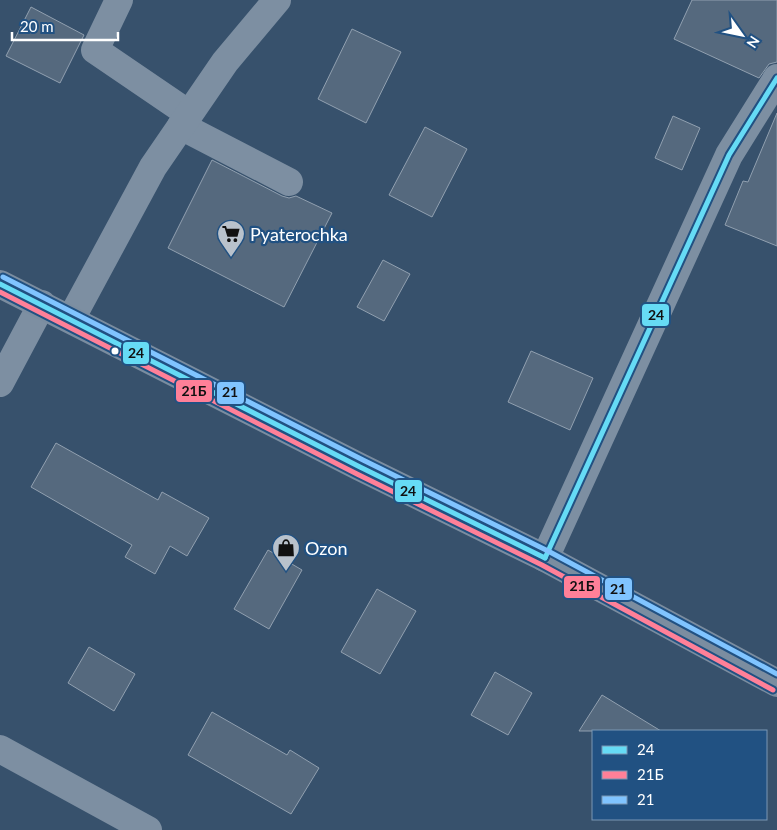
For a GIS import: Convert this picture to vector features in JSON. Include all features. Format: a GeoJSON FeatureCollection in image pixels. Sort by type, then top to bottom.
{"type":"FeatureCollection","features":[{"type":"Feature","properties":{"kind":"main road"},"geometry":{"type":"LineString","coordinates":[[0,284],[544,558],[777,683]]}},
{"type":"Feature","properties":{"kind":"street"},"geometry":{"type":"LineString","coordinates":[[119,0],[95,50],[185,120],[289,182]]}},
{"type":"Feature","properties":{"kind":"street"},"geometry":{"type":"LineString","coordinates":[[71,320],[153,167],[225,62],[277,0]]}},
{"type":"Feature","properties":{"kind":"street"},"geometry":{"type":"LineString","coordinates":[[544,558],[729,155],[777,78]]}},
{"type":"Feature","properties":{"kind":"street"},"geometry":{"type":"LineString","coordinates":[[3,372],[42,304]]}},
{"type":"Feature","properties":{"kind":"street"},"geometry":{"type":"LineString","coordinates":[[0,749],[148,830]]}},
{"type":"Feature","properties":{"kind":"building"},"geometry":{"type":"Polygon","coordinates":[[[692,0],[777,0],[777,62],[769,64],[759,78],[674,39],[692,0]]]}},
{"type":"Feature","properties":{"kind":"building"},"geometry":{"type":"Polygon","coordinates":[[[31,7],[84,35],[60,83],[6,56],[31,7]]]}},
{"type":"Feature","properties":{"kind":"building"},"geometry":{"type":"Polygon","coordinates":[[[352,29],[401,52],[366,123],[318,99],[352,29]]]}},
{"type":"Feature","properties":{"kind":"building"},"geometry":{"type":"Polygon","coordinates":[[[777,113],[777,246],[725,225],[743,181],[748,182],[777,113]]]}},
{"type":"Feature","properties":{"kind":"building"},"geometry":{"type":"Polygon","coordinates":[[[673,116],[700,128],[682,170],[655,158],[673,116]]]}},
{"type":"Feature","properties":{"kind":"building"},"geometry":{"type":"Polygon","coordinates":[[[425,127],[467,149],[432,217],[389,195],[425,127]]]}},
{"type":"Feature","properties":{"kind":"building"},"geometry":{"type":"Polygon","coordinates":[[[212,160],[282,196],[289,198],[296,196],[332,213],[284,307],[168,248],[212,160]]]}},
{"type":"Feature","properties":{"kind":"building"},"geometry":{"type":"Polygon","coordinates":[[[383,260],[410,274],[384,321],[357,307],[383,260]]]}},
{"type":"Feature","properties":{"kind":"building"},"geometry":{"type":"Polygon","coordinates":[[[531,351],[593,378],[570,430],[508,402],[531,351]]]}},
{"type":"Feature","properties":{"kind":"building"},"geometry":{"type":"Polygon","coordinates":[[[56,443],[158,500],[162,492],[209,518],[187,556],[170,546],[155,574],[125,557],[132,545],[31,487],[56,443]]]}},
{"type":"Feature","properties":{"kind":"building"},"geometry":{"type":"Polygon","coordinates":[[[268,550],[302,570],[269,629],[234,609],[268,550]]]}},
{"type":"Feature","properties":{"kind":"building"},"geometry":{"type":"Polygon","coordinates":[[[377,589],[416,611],[380,674],[341,652],[377,589]]]}},
{"type":"Feature","properties":{"kind":"building"},"geometry":{"type":"Polygon","coordinates":[[[89,647],[135,674],[114,711],[68,683],[89,647]]]}},
{"type":"Feature","properties":{"kind":"building"},"geometry":{"type":"Polygon","coordinates":[[[495,672],[532,693],[508,735],[471,715],[495,672]]]}},
{"type":"Feature","properties":{"kind":"building"},"geometry":{"type":"Polygon","coordinates":[[[602,695],[659,730],[592,730],[579,731],[602,695]]]}},
{"type":"Feature","properties":{"kind":"building"},"geometry":{"type":"Polygon","coordinates":[[[212,712],[287,755],[290,750],[319,768],[291,814],[188,755],[212,712]]]}},
{"type":"Feature","properties":{"kind":"transit line","name":"24"},"geometry":{"type":"LineString","coordinates":[[545,558],[729,155],[777,78]]}},
{"type":"Feature","properties":{"kind":"transit line","name":"21"},"geometry":{"type":"LineString","coordinates":[[3,277],[363,460],[548,551],[777,674]]}},
{"type":"Feature","properties":{"kind":"transit line","name":"24"},"geometry":{"type":"LineString","coordinates":[[0,284],[360,467],[545,558]]}},
{"type":"Feature","properties":{"kind":"transit line","name":"21Б"},"geometry":{"type":"LineString","coordinates":[[0,292],[357,474],[542,565],[773,690]]}},
{"type":"Feature","properties":{"kind":"place","name":"Pyaterochka"},"geometry":{"type":"Point","coordinates":[231,258]}},
{"type":"Feature","properties":{"kind":"place","name":"Ozon"},"geometry":{"type":"Point","coordinates":[286,572]}}]}
